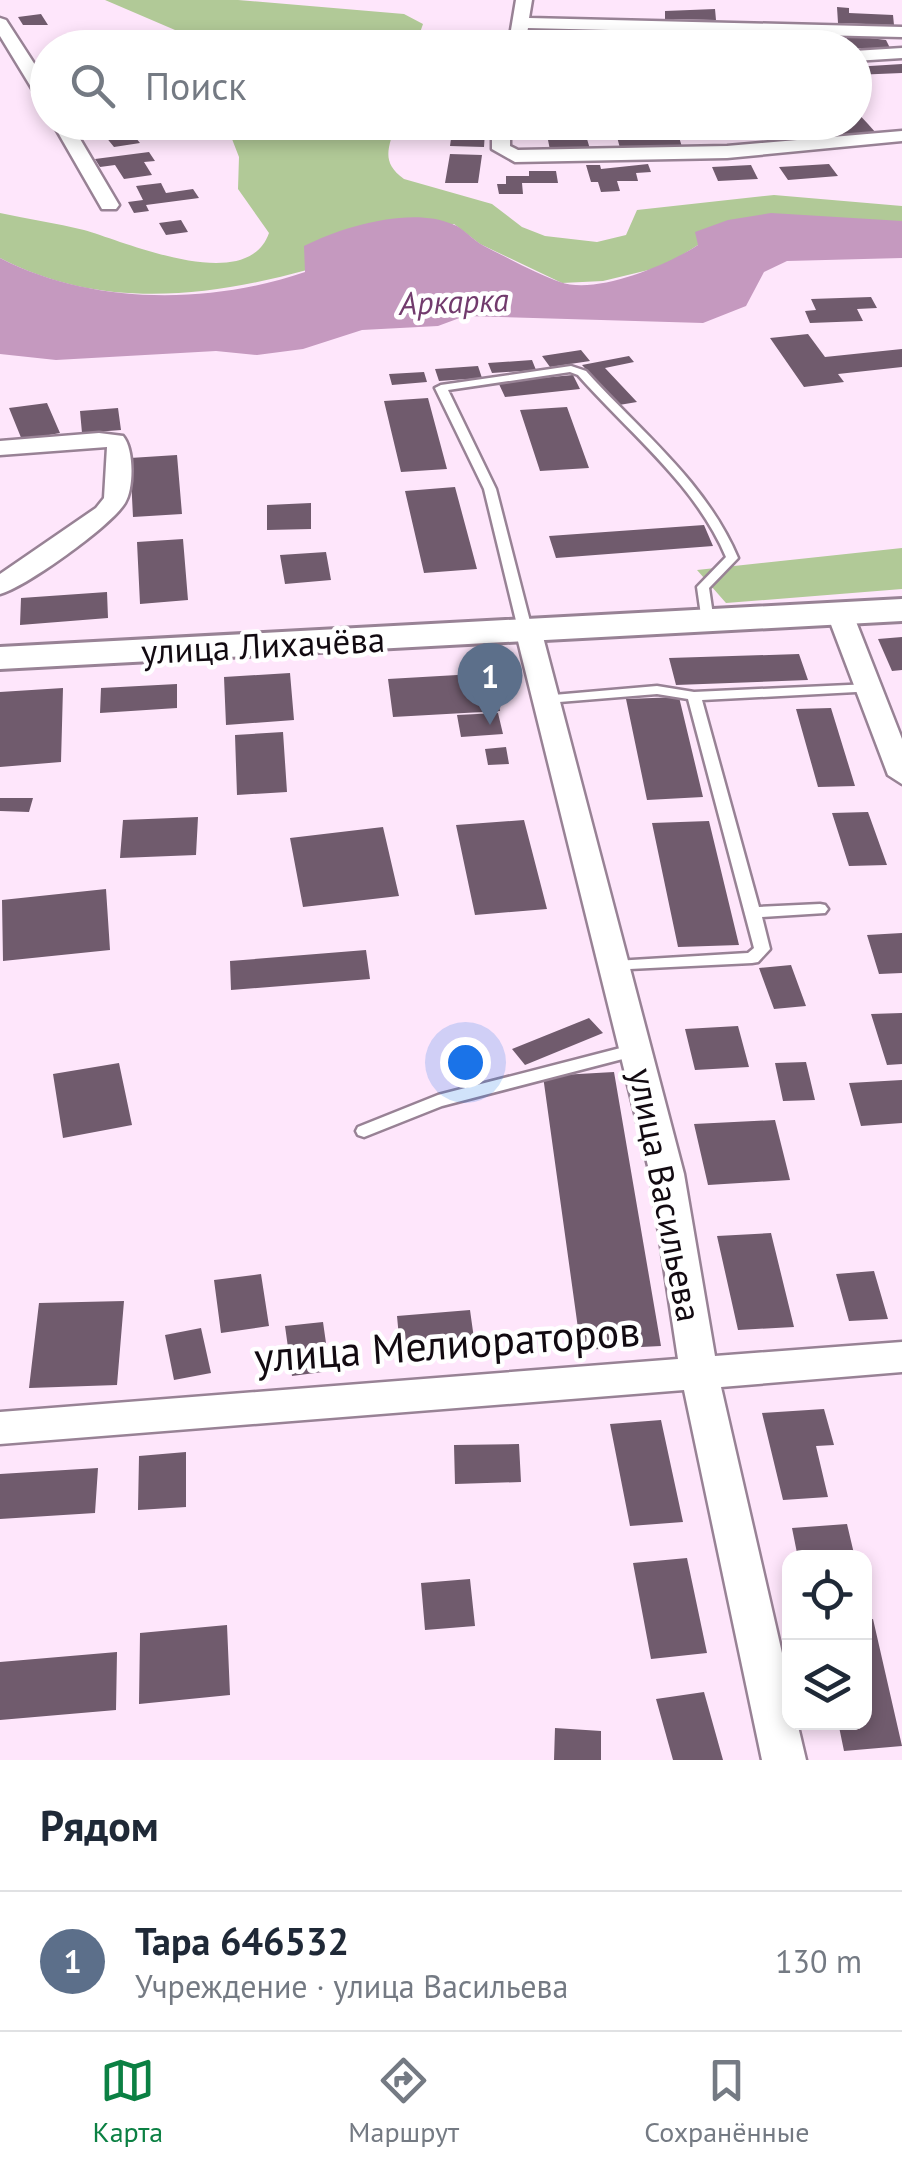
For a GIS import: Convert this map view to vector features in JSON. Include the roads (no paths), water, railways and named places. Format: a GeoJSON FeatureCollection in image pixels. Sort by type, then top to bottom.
{"type":"FeatureCollection","features":[{"type":"Feature","properties":{"kind":"street"},"geometry":{"type":"LineString","coordinates":[[520,30],[524,0]]}},
{"type":"Feature","properties":{"kind":"street"},"geometry":{"type":"LineString","coordinates":[[522,24],[632,19],[818,21],[902,32]]}},
{"type":"Feature","properties":{"kind":"street"},"geometry":{"type":"LineString","coordinates":[[0,23],[30,71]]}},
{"type":"Feature","properties":{"kind":"street"},"geometry":{"type":"LineString","coordinates":[[872,55],[902,53]]}},
{"type":"Feature","properties":{"kind":"street"},"geometry":{"type":"LineString","coordinates":[[872,139],[902,136]]}},
{"type":"Feature","properties":{"kind":"street"},"geometry":{"type":"LineString","coordinates":[[71,140],[108,205]]}},
{"type":"Feature","properties":{"kind":"street"},"geometry":{"type":"LineString","coordinates":[[501,140],[501,150],[507,154],[727,152],[858,140]]}},
{"type":"Feature","properties":{"kind":"street"},"geometry":{"type":"LineString","coordinates":[[0,448],[99,440],[115,440],[119,446],[116,498],[104,513],[0,586]]}},
{"type":"Feature","properties":{"kind":"street","name":"улица Лихачёва"},"geometry":{"type":"LineString","coordinates":[[0,658],[528,633],[902,610]]}},
{"type":"Feature","properties":{"kind":"street"},"geometry":{"type":"LineString","coordinates":[[840,614],[902,775]]}},
{"type":"Feature","properties":{"kind":"street","name":"улица Васильева"},"geometry":{"type":"LineString","coordinates":[[528,633],[667,1174],[699,1374],[784,1760]]}},
{"type":"Feature","properties":{"kind":"street","name":"улица Мелиораторов"},"geometry":{"type":"LineString","coordinates":[[0,1428],[902,1357]]}},
{"type":"Feature","properties":{"kind":"lane"},"geometry":{"type":"LineString","coordinates":[[528,633],[490,489],[441,388],[571,369],[582,372],[668,464],[726,536],[732,558],[703,587],[708,622]]}},
{"type":"Feature","properties":{"kind":"lane"},"geometry":{"type":"LineString","coordinates":[[547,699],[657,690],[694,696],[870,688]]}},
{"type":"Feature","properties":{"kind":"lane"},"geometry":{"type":"LineString","coordinates":[[615,966],[752,958],[762,949],[694,696]]}},
{"type":"Feature","properties":{"kind":"lane"},"geometry":{"type":"LineString","coordinates":[[753,912],[820,908]]}},
{"type":"Feature","properties":{"kind":"lane"},"geometry":{"type":"LineString","coordinates":[[364,1131],[438,1101],[636,1050]]}},
{"type":"Feature","properties":{"kind":"water","name":"Аркарка"},"geometry":{"type":"Polygon","coordinates":[[[771,213],[902,221],[902,258],[787,261],[764,272],[746,306],[703,323],[465,316],[438,326],[362,330],[303,349],[257,355],[216,351],[56,360],[0,354],[0,258],[73,285],[111,292],[190,294],[268,283],[305,272],[304,246],[356,226],[417,217],[456,226],[484,246],[552,279],[593,285],[631,276],[685,253],[698,245],[695,232],[728,220],[771,213]]]}},
{"type":"Feature","properties":{"kind":"place","name":"Тара 646532"},"geometry":{"type":"Point","coordinates":[490,725]}}]}
